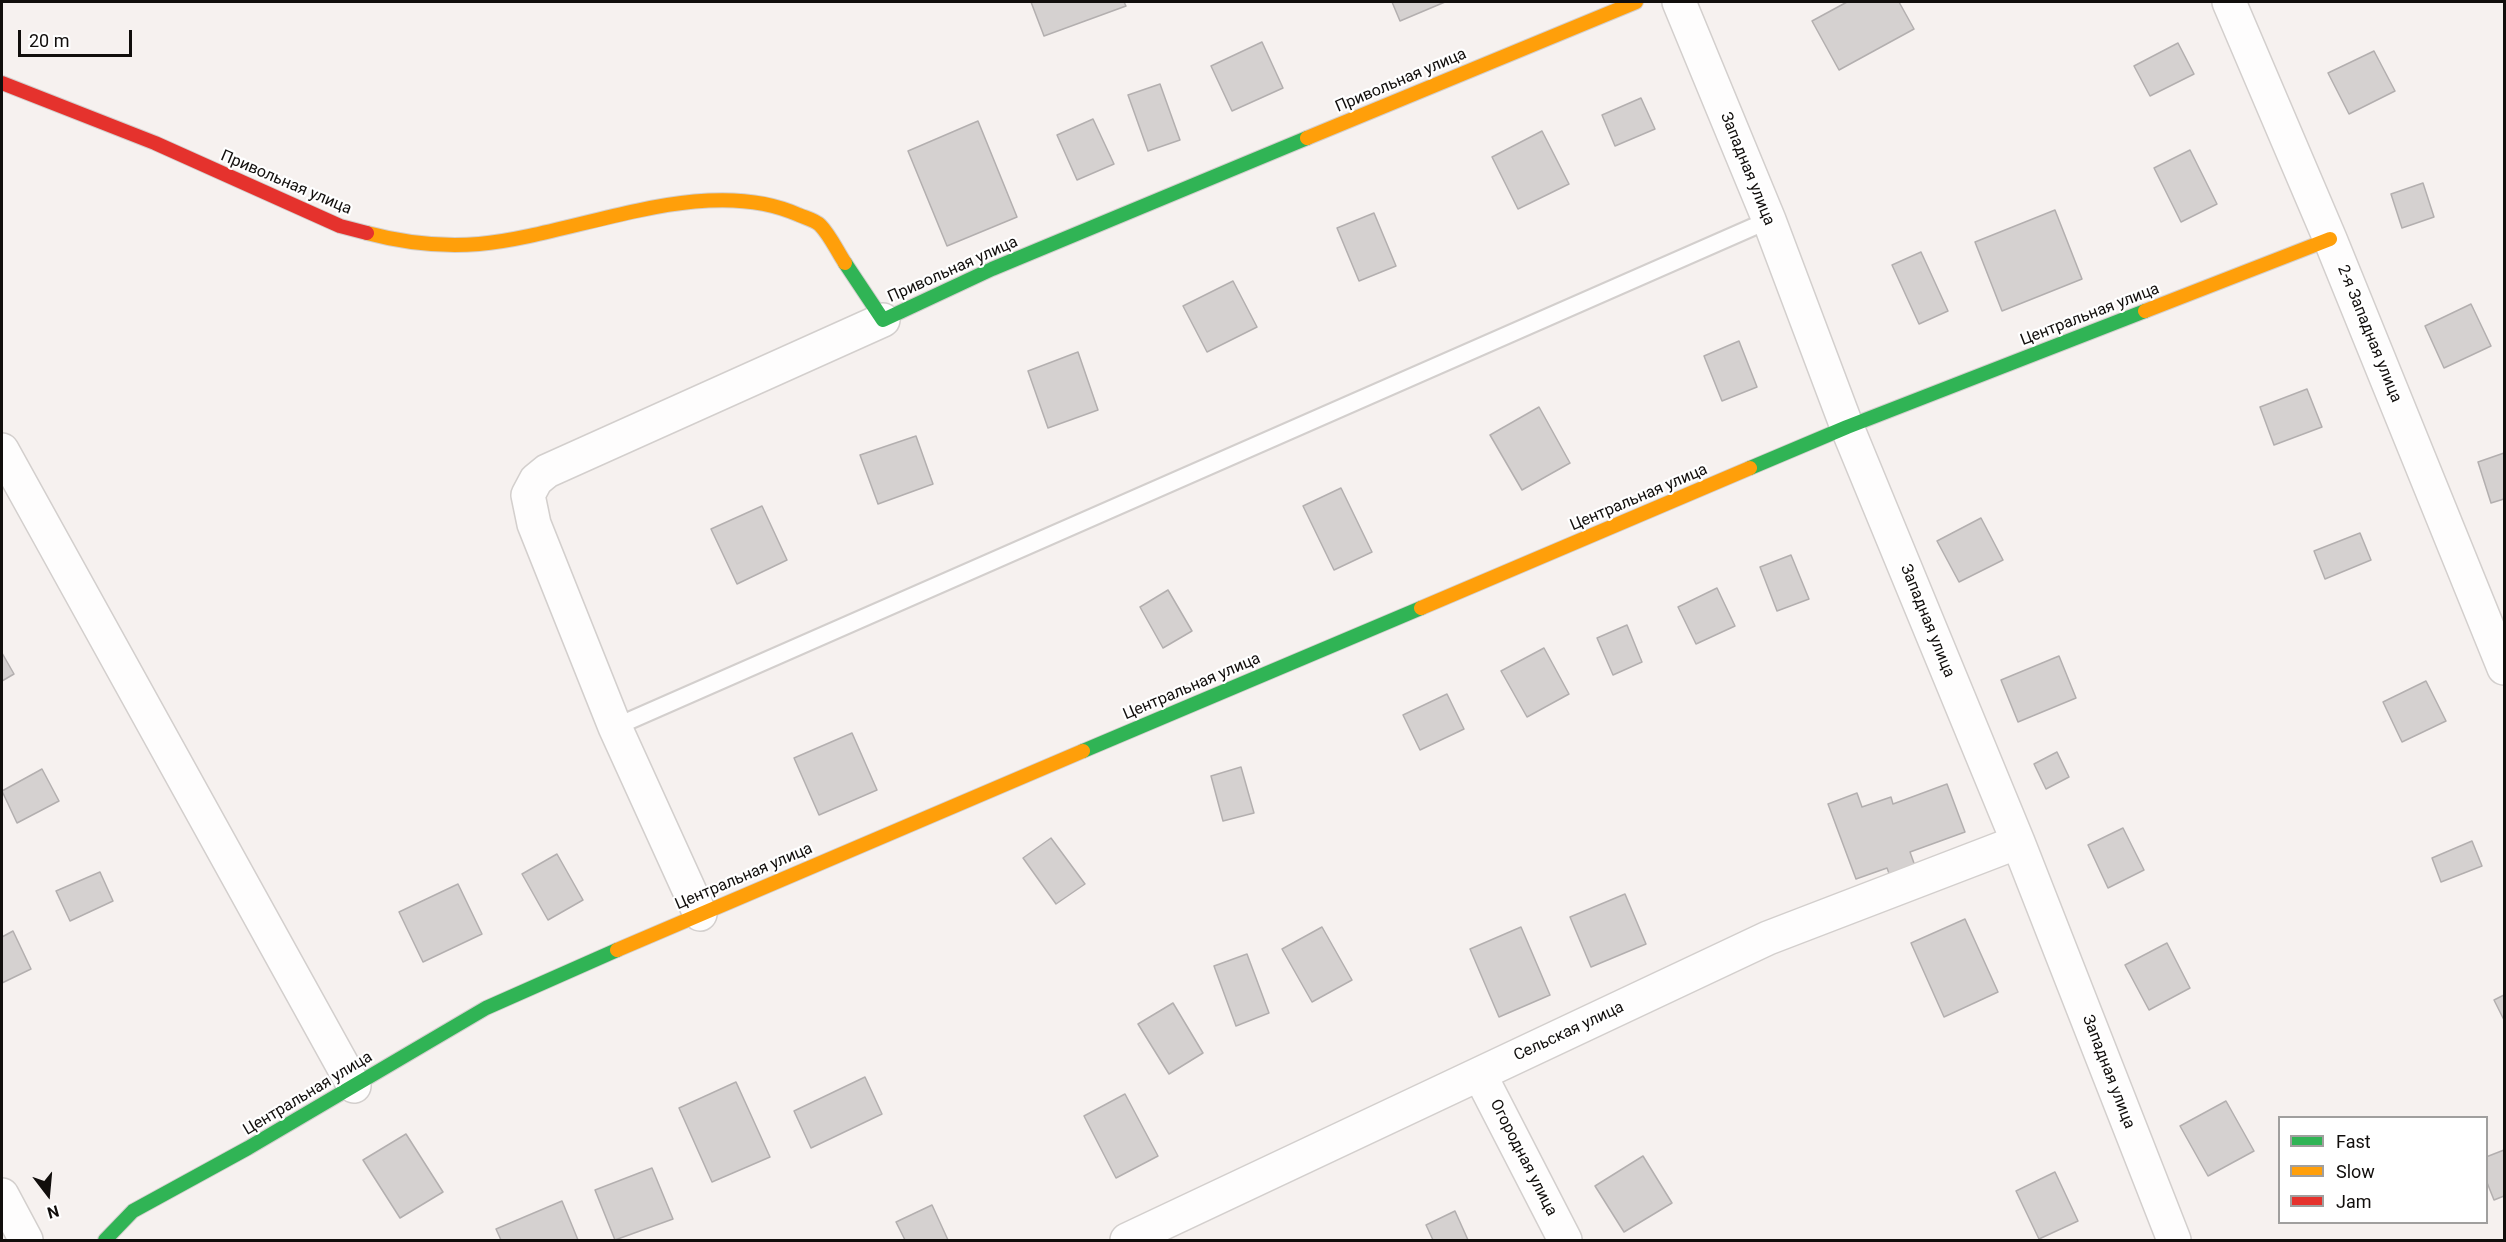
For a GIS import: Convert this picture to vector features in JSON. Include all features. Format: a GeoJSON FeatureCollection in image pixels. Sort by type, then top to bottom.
{"type":"FeatureCollection","features":[{"type":"Feature","properties":{"kind":"street","name":"Привольная улица"},"geometry":{"type":"LineString","coordinates":[[2,82],[155,144],[340,226],[409,244],[478,244],[541,234],[669,203],[738,202],[777,205],[819,224],[883,320],[992,269],[1636,2]]}},
{"type":"Feature","properties":{"kind":"street","name":"Западная улица"},"geometry":{"type":"LineString","coordinates":[[1678,2],[1768,220],[1847,427],[2018,842],[2174,1240]]}},
{"type":"Feature","properties":{"kind":"street","name":"2-я Западная улица"},"geometry":{"type":"LineString","coordinates":[[2229,2],[2330,239],[2505,668]]}},
{"type":"Feature","properties":{"kind":"street","name":"Центральная улица"},"geometry":{"type":"LineString","coordinates":[[105,1240],[133,1210],[248,1148],[486,1008],[700,914],[1847,427],[2330,239]]}},
{"type":"Feature","properties":{"kind":"street"},"geometry":{"type":"LineString","coordinates":[[700,914],[615,727],[529,509],[528,495],[536,480],[547,471],[883,320]]}},
{"type":"Feature","properties":{"kind":"street"},"geometry":{"type":"LineString","coordinates":[[2,450],[354,1086]]}},
{"type":"Feature","properties":{"kind":"street","name":"Сельская улица"},"geometry":{"type":"LineString","coordinates":[[1127,1240],[1768,938],[2018,842]]}},
{"type":"Feature","properties":{"kind":"street","name":"Огородная улица"},"geometry":{"type":"LineString","coordinates":[[1480,1075],[1565,1240]]}},
{"type":"Feature","properties":{"kind":"street"},"geometry":{"type":"LineString","coordinates":[[2,1195],[26,1240]]}},
{"type":"Feature","properties":{"kind":"lane"},"geometry":{"type":"LineString","coordinates":[[615,727],[1768,220]]}},
{"type":"Feature","properties":{"kind":"building"},"geometry":{"type":"Polygon","coordinates":[[[1031,2],[1124,2],[1126,6],[1044,36],[1031,2]]]}},
{"type":"Feature","properties":{"kind":"building"},"geometry":{"type":"Polygon","coordinates":[[[1392,2],[1445,2],[1400,21],[1392,2]]]}},
{"type":"Feature","properties":{"kind":"building"},"geometry":{"type":"Polygon","coordinates":[[[1847,2],[1899,2],[1914,29],[1839,70],[1812,21],[1847,2]]]}},
{"type":"Feature","properties":{"kind":"building"},"geometry":{"type":"Polygon","coordinates":[[[1262,42],[1283,88],[1232,111],[1211,66],[1262,42]]]}},
{"type":"Feature","properties":{"kind":"building"},"geometry":{"type":"Polygon","coordinates":[[[2178,43],[2194,74],[2150,96],[2134,66],[2178,43]]]}},
{"type":"Feature","properties":{"kind":"building"},"geometry":{"type":"Polygon","coordinates":[[[2374,51],[2395,91],[2349,114],[2328,73],[2374,51]]]}},
{"type":"Feature","properties":{"kind":"building"},"geometry":{"type":"Polygon","coordinates":[[[1160,84],[1180,140],[1148,151],[1128,95],[1160,84]]]}},
{"type":"Feature","properties":{"kind":"building"},"geometry":{"type":"Polygon","coordinates":[[[1641,98],[1655,129],[1615,146],[1602,115],[1641,98]]]}},
{"type":"Feature","properties":{"kind":"building"},"geometry":{"type":"Polygon","coordinates":[[[1093,119],[1114,164],[1077,180],[1057,135],[1093,119]]]}},
{"type":"Feature","properties":{"kind":"building"},"geometry":{"type":"Polygon","coordinates":[[[978,121],[1017,217],[947,246],[908,151],[978,121]]]}},
{"type":"Feature","properties":{"kind":"building"},"geometry":{"type":"Polygon","coordinates":[[[1542,131],[1569,184],[1518,209],[1492,157],[1542,131]]]}},
{"type":"Feature","properties":{"kind":"building"},"geometry":{"type":"Polygon","coordinates":[[[2190,150],[2217,204],[2181,222],[2154,168],[2190,150]]]}},
{"type":"Feature","properties":{"kind":"building"},"geometry":{"type":"Polygon","coordinates":[[[2423,183],[2434,217],[2402,228],[2391,194],[2423,183]]]}},
{"type":"Feature","properties":{"kind":"building"},"geometry":{"type":"Polygon","coordinates":[[[2055,210],[2082,279],[2002,311],[1975,242],[2055,210]]]}},
{"type":"Feature","properties":{"kind":"building"},"geometry":{"type":"Polygon","coordinates":[[[1374,213],[1396,266],[1359,281],[1337,228],[1374,213]]]}},
{"type":"Feature","properties":{"kind":"building"},"geometry":{"type":"Polygon","coordinates":[[[1921,252],[1948,311],[1919,324],[1892,265],[1921,252]]]}},
{"type":"Feature","properties":{"kind":"building"},"geometry":{"type":"Polygon","coordinates":[[[1233,281],[1257,327],[1207,352],[1183,306],[1233,281]]]}},
{"type":"Feature","properties":{"kind":"building"},"geometry":{"type":"Polygon","coordinates":[[[2471,304],[2491,346],[2444,368],[2425,326],[2471,304]]]}},
{"type":"Feature","properties":{"kind":"building"},"geometry":{"type":"Polygon","coordinates":[[[1739,341],[1757,387],[1722,401],[1704,356],[1739,341]]]}},
{"type":"Feature","properties":{"kind":"building"},"geometry":{"type":"Polygon","coordinates":[[[1078,352],[1098,410],[1048,428],[1028,371],[1078,352]]]}},
{"type":"Feature","properties":{"kind":"building"},"geometry":{"type":"Polygon","coordinates":[[[2307,389],[2322,427],[2274,445],[2260,407],[2307,389]]]}},
{"type":"Feature","properties":{"kind":"building"},"geometry":{"type":"Polygon","coordinates":[[[1539,407],[1570,463],[1522,490],[1490,435],[1539,407]]]}},
{"type":"Feature","properties":{"kind":"building"},"geometry":{"type":"Polygon","coordinates":[[[916,436],[933,484],[878,504],[860,455],[916,436]]]}},
{"type":"Feature","properties":{"kind":"building"},"geometry":{"type":"Polygon","coordinates":[[[2504,453],[2504,499],[2491,503],[2478,462],[2504,453]]]}},
{"type":"Feature","properties":{"kind":"building"},"geometry":{"type":"Polygon","coordinates":[[[1341,488],[1372,552],[1334,570],[1303,506],[1341,488]]]}},
{"type":"Feature","properties":{"kind":"building"},"geometry":{"type":"Polygon","coordinates":[[[762,506],[787,560],[737,584],[711,529],[762,506]]]}},
{"type":"Feature","properties":{"kind":"building"},"geometry":{"type":"Polygon","coordinates":[[[1981,518],[2003,560],[1959,582],[1937,541],[1981,518]]]}},
{"type":"Feature","properties":{"kind":"building"},"geometry":{"type":"Polygon","coordinates":[[[2360,533],[2371,560],[2325,579],[2314,551],[2360,533]]]}},
{"type":"Feature","properties":{"kind":"building"},"geometry":{"type":"Polygon","coordinates":[[[1791,555],[1809,599],[1777,611],[1760,567],[1791,555]]]}},
{"type":"Feature","properties":{"kind":"building"},"geometry":{"type":"Polygon","coordinates":[[[1717,588],[1735,626],[1696,644],[1678,607],[1717,588]]]}},
{"type":"Feature","properties":{"kind":"building"},"geometry":{"type":"Polygon","coordinates":[[[1168,590],[1192,631],[1163,648],[1140,607],[1168,590]]]}},
{"type":"Feature","properties":{"kind":"building"},"geometry":{"type":"Polygon","coordinates":[[[1627,625],[1642,662],[1613,675],[1597,638],[1627,625]]]}},
{"type":"Feature","properties":{"kind":"building"},"geometry":{"type":"Polygon","coordinates":[[[1544,648],[1569,694],[1527,717],[1501,671],[1544,648]]]}},
{"type":"Feature","properties":{"kind":"building"},"geometry":{"type":"Polygon","coordinates":[[[2,653],[14,674],[2,681],[2,653]]]}},
{"type":"Feature","properties":{"kind":"building"},"geometry":{"type":"Polygon","coordinates":[[[2059,656],[2076,698],[2018,722],[2001,680],[2059,656]]]}},
{"type":"Feature","properties":{"kind":"building"},"geometry":{"type":"Polygon","coordinates":[[[2426,681],[2446,721],[2402,742],[2383,702],[2426,681]]]}},
{"type":"Feature","properties":{"kind":"building"},"geometry":{"type":"Polygon","coordinates":[[[1447,694],[1464,729],[1420,750],[1403,715],[1447,694]]]}},
{"type":"Feature","properties":{"kind":"building"},"geometry":{"type":"Polygon","coordinates":[[[852,733],[877,790],[819,815],[794,758],[852,733]]]}},
{"type":"Feature","properties":{"kind":"building"},"geometry":{"type":"Polygon","coordinates":[[[2057,752],[2069,777],[2046,789],[2034,764],[2057,752]]]}},
{"type":"Feature","properties":{"kind":"building"},"geometry":{"type":"Polygon","coordinates":[[[1241,767],[1254,813],[1223,821],[1211,776],[1241,767]]]}},
{"type":"Feature","properties":{"kind":"building"},"geometry":{"type":"Polygon","coordinates":[[[42,769],[59,801],[17,823],[2,791],[42,769]]]}},
{"type":"Feature","properties":{"kind":"building"},"geometry":{"type":"Polygon","coordinates":[[[1947,784],[1965,832],[1910,852],[1915,866],[1890,876],[1887,868],[1856,879],[1828,804],[1857,793],[1862,807],[1891,797],[1893,804],[1947,784]]]}},
{"type":"Feature","properties":{"kind":"building"},"geometry":{"type":"Polygon","coordinates":[[[2123,828],[2144,870],[2108,888],[2088,845],[2123,828]]]}},
{"type":"Feature","properties":{"kind":"building"},"geometry":{"type":"Polygon","coordinates":[[[1051,838],[1085,884],[1056,904],[1023,858],[1051,838]]]}},
{"type":"Feature","properties":{"kind":"building"},"geometry":{"type":"Polygon","coordinates":[[[2472,841],[2482,866],[2441,882],[2432,858],[2472,841]]]}},
{"type":"Feature","properties":{"kind":"building"},"geometry":{"type":"Polygon","coordinates":[[[557,854],[583,900],[548,920],[522,874],[557,854]]]}},
{"type":"Feature","properties":{"kind":"building"},"geometry":{"type":"Polygon","coordinates":[[[100,872],[113,901],[70,921],[56,891],[100,872]]]}},
{"type":"Feature","properties":{"kind":"building"},"geometry":{"type":"Polygon","coordinates":[[[458,884],[482,934],[423,962],[399,912],[458,884]]]}},
{"type":"Feature","properties":{"kind":"building"},"geometry":{"type":"Polygon","coordinates":[[[1625,894],[1646,944],[1591,967],[1570,917],[1625,894]]]}},
{"type":"Feature","properties":{"kind":"building"},"geometry":{"type":"Polygon","coordinates":[[[1965,919],[1998,992],[1944,1017],[1911,943],[1965,919]]]}},
{"type":"Feature","properties":{"kind":"building"},"geometry":{"type":"Polygon","coordinates":[[[1322,927],[1352,980],[1312,1002],[1282,949],[1322,927]]]}},
{"type":"Feature","properties":{"kind":"building"},"geometry":{"type":"Polygon","coordinates":[[[1521,927],[1550,995],[1499,1017],[1470,949],[1521,927]]]}},
{"type":"Feature","properties":{"kind":"building"},"geometry":{"type":"Polygon","coordinates":[[[13,931],[31,969],[2,983],[2,937],[13,931]]]}},
{"type":"Feature","properties":{"kind":"building"},"geometry":{"type":"Polygon","coordinates":[[[2167,943],[2190,988],[2149,1010],[2125,965],[2167,943]]]}},
{"type":"Feature","properties":{"kind":"building"},"geometry":{"type":"Polygon","coordinates":[[[1247,954],[1269,1013],[1236,1026],[1214,966],[1247,954]]]}},
{"type":"Feature","properties":{"kind":"building"},"geometry":{"type":"Polygon","coordinates":[[[2504,995],[2504,1020],[2494,1000],[2504,995]]]}},
{"type":"Feature","properties":{"kind":"building"},"geometry":{"type":"Polygon","coordinates":[[[1173,1003],[1203,1053],[1169,1074],[1138,1024],[1173,1003]]]}},
{"type":"Feature","properties":{"kind":"building"},"geometry":{"type":"Polygon","coordinates":[[[865,1077],[882,1114],[811,1148],[794,1111],[865,1077]]]}},
{"type":"Feature","properties":{"kind":"building"},"geometry":{"type":"Polygon","coordinates":[[[736,1082],[770,1157],[712,1182],[679,1108],[736,1082]]]}},
{"type":"Feature","properties":{"kind":"building"},"geometry":{"type":"Polygon","coordinates":[[[1125,1094],[1158,1156],[1116,1178],[1084,1116],[1125,1094]]]}},
{"type":"Feature","properties":{"kind":"building"},"geometry":{"type":"Polygon","coordinates":[[[2226,1101],[2254,1151],[2208,1176],[2180,1126],[2226,1101]]]}},
{"type":"Feature","properties":{"kind":"building"},"geometry":{"type":"Polygon","coordinates":[[[406,1134],[443,1192],[400,1218],[363,1160],[406,1134]]]}},
{"type":"Feature","properties":{"kind":"building"},"geometry":{"type":"Polygon","coordinates":[[[2504,1150],[2504,1196],[2494,1200],[2488,1185],[2488,1156],[2504,1150]]]}},
{"type":"Feature","properties":{"kind":"building"},"geometry":{"type":"Polygon","coordinates":[[[1643,1156],[1672,1203],[1624,1232],[1595,1186],[1643,1156]]]}},
{"type":"Feature","properties":{"kind":"building"},"geometry":{"type":"Polygon","coordinates":[[[652,1168],[673,1219],[615,1240],[595,1190],[652,1168]]]}},
{"type":"Feature","properties":{"kind":"building"},"geometry":{"type":"Polygon","coordinates":[[[2055,1172],[2078,1221],[2039,1239],[2016,1191],[2055,1172]]]}},
{"type":"Feature","properties":{"kind":"building"},"geometry":{"type":"Polygon","coordinates":[[[562,1201],[578,1240],[501,1240],[496,1229],[562,1201]]]}},
{"type":"Feature","properties":{"kind":"building"},"geometry":{"type":"Polygon","coordinates":[[[932,1205],[948,1240],[905,1240],[896,1222],[932,1205]]]}},
{"type":"Feature","properties":{"kind":"building"},"geometry":{"type":"Polygon","coordinates":[[[1455,1211],[1468,1240],[1433,1240],[1426,1225],[1455,1211]]]}},
{"type":"Feature","properties":{"kind":"traffic: fast"},"geometry":{"type":"LineString","coordinates":[[845,263],[883,320],[992,269],[1307,138]]}},
{"type":"Feature","properties":{"kind":"traffic: fast"},"geometry":{"type":"LineString","coordinates":[[1750,468],[1847,427],[2145,311]]}},
{"type":"Feature","properties":{"kind":"traffic: fast"},"geometry":{"type":"LineString","coordinates":[[1083,751],[1421,608]]}},
{"type":"Feature","properties":{"kind":"traffic: fast"},"geometry":{"type":"LineString","coordinates":[[105,1240],[133,1211],[248,1148],[486,1008],[617,950]]}},
{"type":"Feature","properties":{"kind":"traffic: slow"},"geometry":{"type":"LineString","coordinates":[[1307,138],[1636,2]]}},
{"type":"Feature","properties":{"kind":"traffic: slow"},"geometry":{"type":"LineString","coordinates":[[367,233],[422,243],[479,244],[517,238],[640,210],[682,203],[723,200],[762,204],[816,222],[827,233],[845,263]]}},
{"type":"Feature","properties":{"kind":"traffic: slow"},"geometry":{"type":"LineString","coordinates":[[2145,311],[2330,239]]}},
{"type":"Feature","properties":{"kind":"traffic: slow"},"geometry":{"type":"LineString","coordinates":[[1421,608],[1750,468]]}},
{"type":"Feature","properties":{"kind":"traffic: slow"},"geometry":{"type":"LineString","coordinates":[[617,950],[1083,751]]}},
{"type":"Feature","properties":{"kind":"traffic: jam"},"geometry":{"type":"LineString","coordinates":[[2,83],[155,143],[340,226],[367,233]]}}]}
